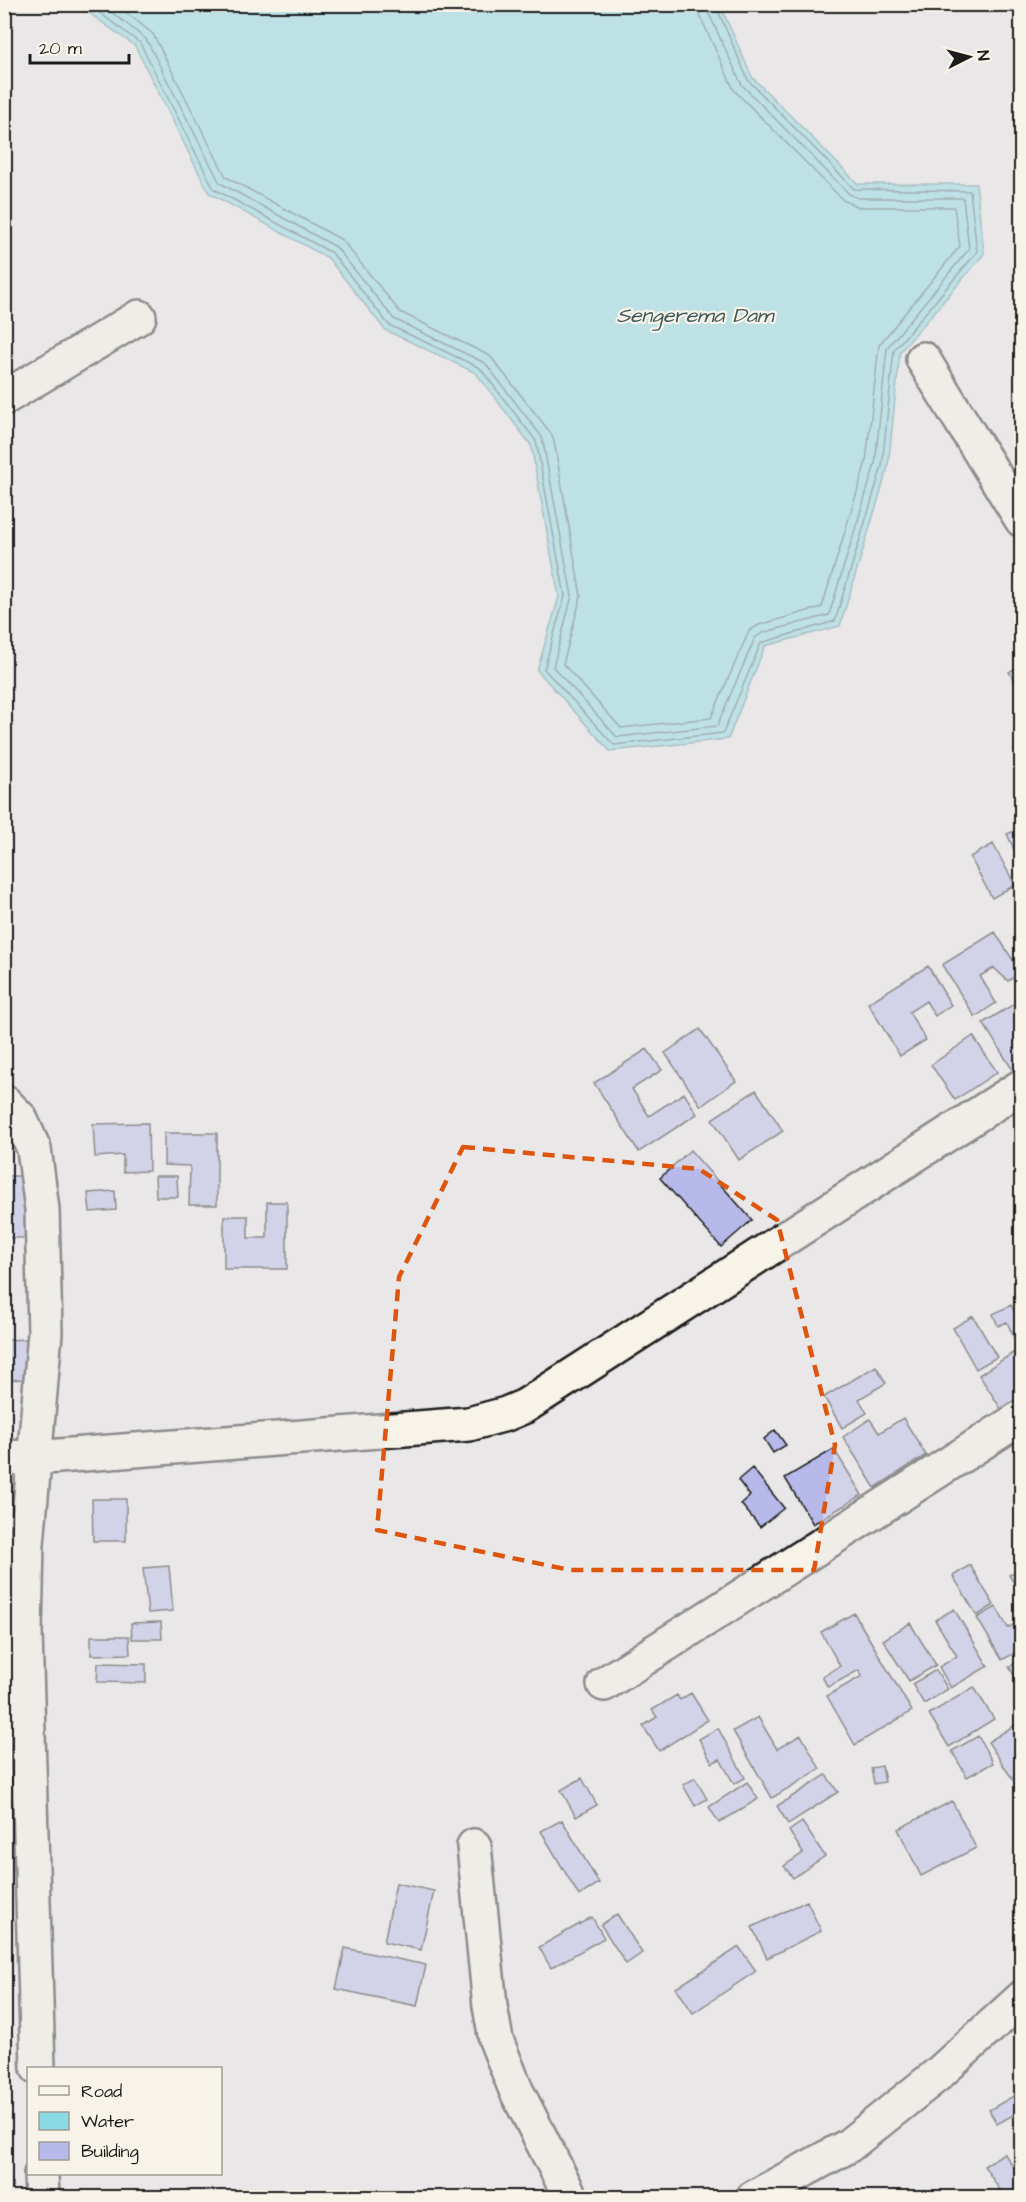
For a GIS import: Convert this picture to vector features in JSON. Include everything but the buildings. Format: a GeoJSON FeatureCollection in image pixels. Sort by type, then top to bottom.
{"type":"FeatureCollection","features":[{"type":"Feature","properties":{"kind":"street"},"geometry":{"type":"LineString","coordinates":[[4,398],[139,317]]}},
{"type":"Feature","properties":{"kind":"street"},"geometry":{"type":"LineString","coordinates":[[923,359],[1022,520]]}},
{"type":"Feature","properties":{"kind":"street"},"geometry":{"type":"LineString","coordinates":[[19,1458],[469,1424],[506,1414],[525,1406],[1022,1086]]}},
{"type":"Feature","properties":{"kind":"street"},"geometry":{"type":"LineString","coordinates":[[4,1102],[20,1118],[34,1149],[42,1209],[45,1333],[19,1458],[27,1544],[25,1633],[38,2067]]}},
{"type":"Feature","properties":{"kind":"street"},"geometry":{"type":"LineString","coordinates":[[604,1684],[1022,1417]]}},
{"type":"Feature","properties":{"kind":"street"},"geometry":{"type":"LineString","coordinates":[[474,1846],[490,2006],[496,2040],[516,2090],[571,2198]]}},
{"type":"Feature","properties":{"kind":"street"},"geometry":{"type":"LineString","coordinates":[[753,2198],[848,2146],[937,2075],[1022,1998]]}},
{"type":"Feature","properties":{"kind":"street"},"geometry":{"type":"LineString","coordinates":[[41,2175],[42,2198]]}},
{"type":"Feature","properties":{"kind":"highlighted area"},"geometry":{"type":"Polygon","coordinates":[[[463,1147],[699,1169],[777,1220],[835,1445],[814,1570],[570,1570],[377,1530],[399,1277],[463,1147]]]}},
{"type":"Feature","properties":{"kind":"water","name":"Sengerema Dam"},"geometry":{"type":"Polygon","coordinates":[[[78,5],[720,5],[752,77],[858,184],[976,184],[984,254],[900,352],[888,467],[840,626],[765,646],[728,739],[610,751],[537,670],[559,597],[531,445],[476,373],[385,330],[328,258],[209,193],[135,46],[78,5]]]}}]}
